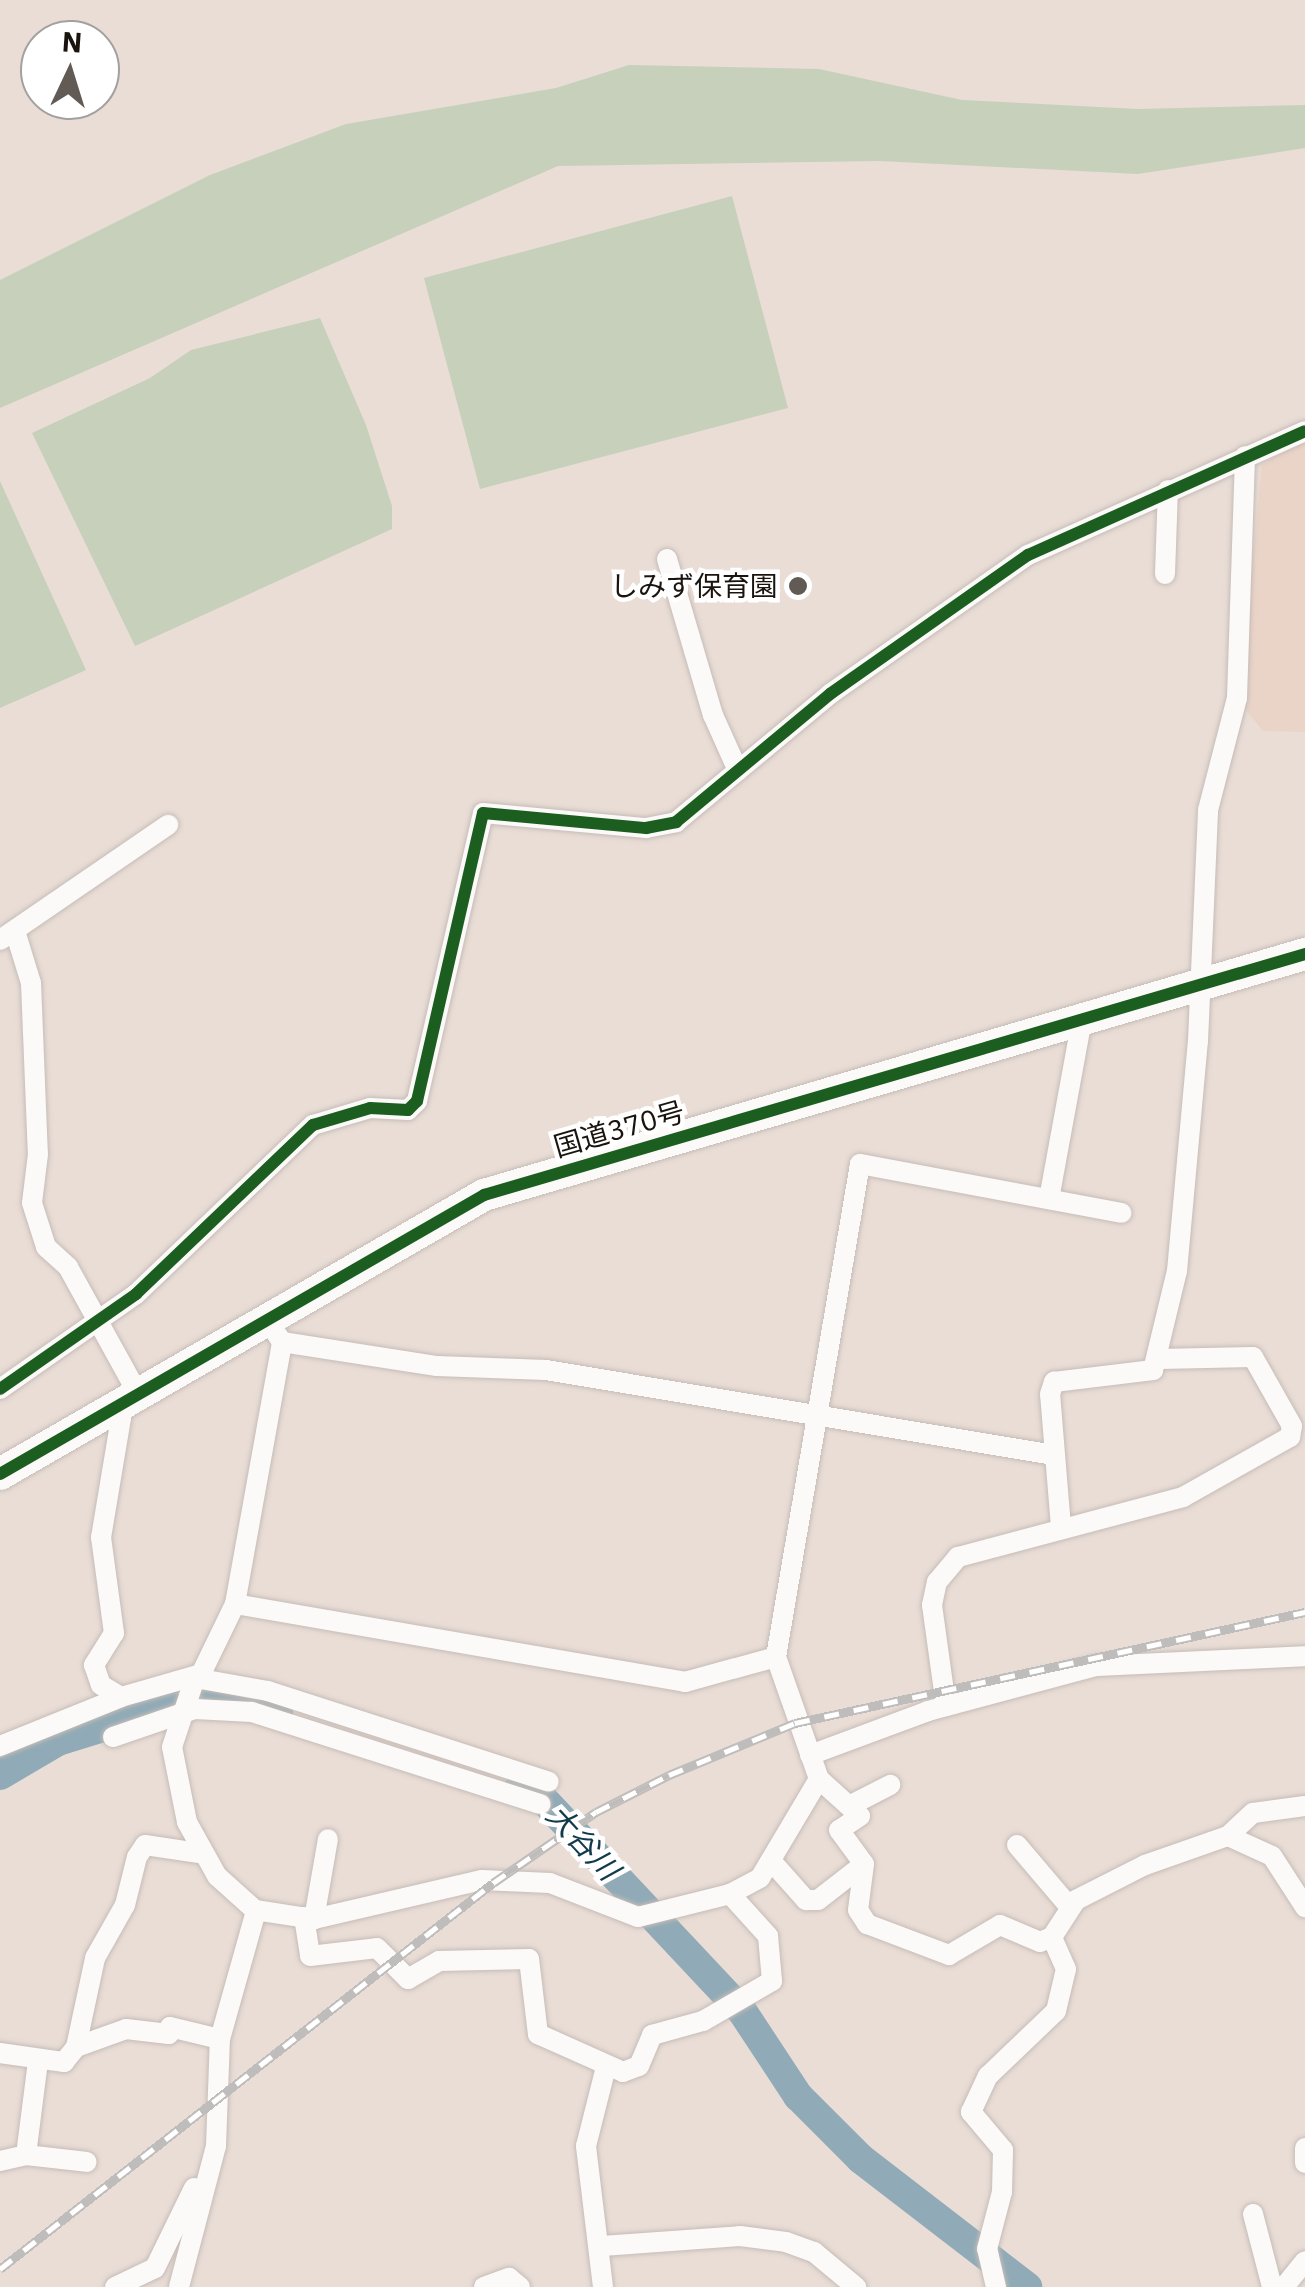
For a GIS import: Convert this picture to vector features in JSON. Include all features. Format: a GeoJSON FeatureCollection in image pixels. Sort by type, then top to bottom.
{"type":"FeatureCollection","features":[{"type":"Feature","properties":{"kind":"highway","name":"国道370号"},"geometry":{"type":"LineString","coordinates":[[0,1474],[126,1399],[274,1331],[484,1195],[1305,954]]}},
{"type":"Feature","properties":{"kind":"street"},"geometry":{"type":"LineString","coordinates":[[0,1389],[136,1294],[313,1125],[370,1108],[408,1110],[417,1101],[482,812],[662,828],[830,694],[1028,556],[1168,490],[1305,432]]}},
{"type":"Feature","properties":{"kind":"street"},"geometry":{"type":"LineString","coordinates":[[1061,1528],[1054,1456],[1054,1382],[1154,1370],[1160,1359],[1184,1220],[1208,810],[1237,698],[1245,456]]}},
{"type":"Feature","properties":{"kind":"street"},"geometry":{"type":"LineString","coordinates":[[1164,574],[1168,490]]}},
{"type":"Feature","properties":{"kind":"street"},"geometry":{"type":"LineString","coordinates":[[667,559],[712,716],[738,771]]}},
{"type":"Feature","properties":{"kind":"street"},"geometry":{"type":"LineString","coordinates":[[121,1697],[101,1685],[94,1665],[114,1633],[102,1537],[126,1399],[97,1320],[68,1267],[46,1247],[32,1203],[38,1154],[31,983],[8,935],[168,825]]}},
{"type":"Feature","properties":{"kind":"street"},"geometry":{"type":"LineString","coordinates":[[1048,1200],[1082,1018]]}},
{"type":"Feature","properties":{"kind":"street"},"geometry":{"type":"LineString","coordinates":[[1120,1213],[860,1164],[776,1657],[819,1779],[854,1804],[860,1816],[840,1830],[864,1864],[858,1910],[875,1932],[949,1955],[1000,1925],[1040,1942],[1052,1937],[1069,1906],[1145,1864],[1228,1836],[1253,1813],[1305,1806]]}},
{"type":"Feature","properties":{"kind":"street"},"geometry":{"type":"LineString","coordinates":[[819,1779],[773,1863],[730,1894],[638,1917],[550,1882],[482,1880],[309,1918],[255,1910],[199,1853],[172,1747],[191,1696],[236,1604],[274,1331],[437,1366],[546,1370],[1054,1456]]}},
{"type":"Feature","properties":{"kind":"street"},"geometry":{"type":"LineString","coordinates":[[946,1706],[932,1626],[937,1582],[958,1557],[1184,1497],[1290,1436],[1292,1426],[1253,1357],[1160,1359]]}},
{"type":"Feature","properties":{"kind":"street"},"geometry":{"type":"LineString","coordinates":[[236,1604],[685,1682],[776,1657]]}},
{"type":"Feature","properties":{"kind":"street"},"geometry":{"type":"LineString","coordinates":[[810,1755],[946,1706],[1096,1666],[1305,1656]]}},
{"type":"Feature","properties":{"kind":"street"},"geometry":{"type":"LineString","coordinates":[[0,1746],[121,1697],[268,1691],[549,1782]]}},
{"type":"Feature","properties":{"kind":"street"},"geometry":{"type":"LineString","coordinates":[[112,1737],[191,1696],[541,1804]]}},
{"type":"Feature","properties":{"kind":"street"},"geometry":{"type":"LineString","coordinates":[[854,1804],[890,1785]]}},
{"type":"Feature","properties":{"kind":"street"},"geometry":{"type":"LineString","coordinates":[[1228,1836],[1272,1856],[1305,1907]]}},
{"type":"Feature","properties":{"kind":"street"},"geometry":{"type":"LineString","coordinates":[[328,1840],[309,1918],[310,1956],[377,1948],[408,1979],[439,1961],[530,1959],[538,2034],[622,2072],[640,2066],[652,2035],[703,2021],[772,1981],[768,1936],[730,1894]]}},
{"type":"Feature","properties":{"kind":"street"},"geometry":{"type":"LineString","coordinates":[[1017,1845],[1069,1906]]}},
{"type":"Feature","properties":{"kind":"street"},"geometry":{"type":"LineString","coordinates":[[0,2053],[64,2062],[76,2047],[95,1958],[125,1905],[137,1857],[146,1846],[199,1853]]}},
{"type":"Feature","properties":{"kind":"street"},"geometry":{"type":"LineString","coordinates":[[773,1863],[806,1900],[818,1900],[864,1864]]}},
{"type":"Feature","properties":{"kind":"street"},"geometry":{"type":"LineString","coordinates":[[179,2287],[220,2112],[220,2039],[252,1941],[255,1910]]}},
{"type":"Feature","properties":{"kind":"street"},"geometry":{"type":"LineString","coordinates":[[996,2287],[986,2249],[1002,2192],[1003,2150],[971,2112],[988,2076],[1056,2011],[1066,1969],[1052,1937]]}},
{"type":"Feature","properties":{"kind":"street"},"geometry":{"type":"LineString","coordinates":[[76,2047],[126,2029],[169,2034],[170,2027],[220,2039]]}},
{"type":"Feature","properties":{"kind":"street"},"geometry":{"type":"LineString","coordinates":[[26,2156],[38,2061]]}},
{"type":"Feature","properties":{"kind":"street"},"geometry":{"type":"LineString","coordinates":[[603,2287],[602,2246],[586,2186],[586,2146],[606,2067]]}},
{"type":"Feature","properties":{"kind":"street"},"geometry":{"type":"LineString","coordinates":[[114,2287],[155,2268],[191,2201],[212,2120],[220,2112]]}},
{"type":"Feature","properties":{"kind":"street"},"geometry":{"type":"LineString","coordinates":[[1305,2148],[1305,2163]]}},
{"type":"Feature","properties":{"kind":"street"},"geometry":{"type":"LineString","coordinates":[[0,2160],[26,2156],[86,2162]]}},
{"type":"Feature","properties":{"kind":"street"},"geometry":{"type":"LineString","coordinates":[[1253,2214],[1272,2287]]}},
{"type":"Feature","properties":{"kind":"street"},"geometry":{"type":"LineString","coordinates":[[602,2246],[740,2236],[786,2242],[814,2252],[856,2287]]}},
{"type":"Feature","properties":{"kind":"street"},"geometry":{"type":"LineString","coordinates":[[1284,2287],[1305,2260]]}},
{"type":"Feature","properties":{"kind":"street"},"geometry":{"type":"LineString","coordinates":[[484,2287],[508,2278],[520,2287]]}},
{"type":"Feature","properties":{"kind":"shaded area"},"geometry":{"type":"Polygon","coordinates":[[[1305,438],[1305,732],[1263,731],[1239,702],[1262,465],[1305,438]]]}},
{"type":"Feature","properties":{"kind":"green space"},"geometry":{"type":"Polygon","coordinates":[[[629,65],[819,69],[962,100],[1138,109],[1305,105],[1305,148],[1138,174],[880,161],[558,166],[0,408],[0,280],[210,175],[346,124],[556,88],[629,65]]]}},
{"type":"Feature","properties":{"kind":"green space"},"geometry":{"type":"Polygon","coordinates":[[[732,196],[788,408],[480,489],[424,278],[732,196]]]}},
{"type":"Feature","properties":{"kind":"green space"},"geometry":{"type":"Polygon","coordinates":[[[320,318],[366,425],[392,506],[392,529],[135,646],[32,433],[150,378],[191,350],[320,318]]]}},
{"type":"Feature","properties":{"kind":"green space"},"geometry":{"type":"Polygon","coordinates":[[[0,481],[86,670],[0,708],[0,481]]]}},
{"type":"Feature","properties":{"kind":"waterway","name":"大谷川"},"geometry":{"type":"LineString","coordinates":[[0,1775],[58,1741],[171,1706],[221,1696],[278,1714]]}},
{"type":"Feature","properties":{"kind":"waterway","name":"大谷川"},"geometry":{"type":"LineString","coordinates":[[517,1791],[542,1798],[742,2011],[798,2096],[861,2159],[1027,2287]]}},
{"type":"Feature","properties":{"kind":"railway"},"geometry":{"type":"LineString","coordinates":[[0,2269],[493,1883],[596,1812],[669,1775],[795,1723],[1305,1612]]}},
{"type":"Feature","properties":{"kind":"cycle path"},"geometry":{"type":"LineString","coordinates":[[0,1389],[136,1294],[313,1125],[370,1108],[408,1110],[417,1101],[483,813],[646,828],[676,822],[830,694],[1028,555],[1305,431]]}},
{"type":"Feature","properties":{"kind":"cycle path"},"geometry":{"type":"LineString","coordinates":[[0,1474],[484,1195],[1305,954]]}},
{"type":"Feature","properties":{"kind":"place","name":"しみず保育園"},"geometry":{"type":"Point","coordinates":[798,586]}}]}
